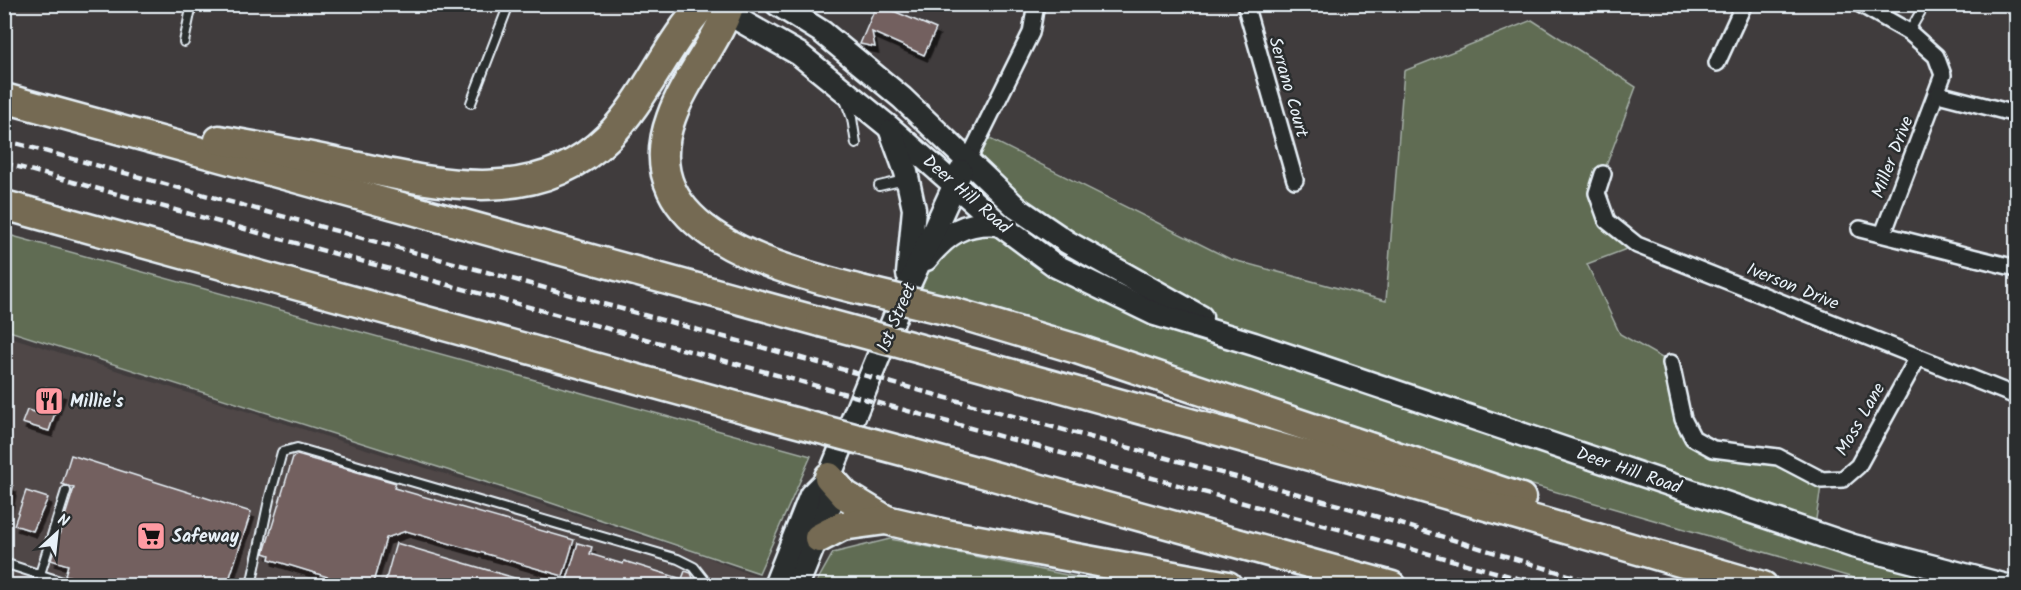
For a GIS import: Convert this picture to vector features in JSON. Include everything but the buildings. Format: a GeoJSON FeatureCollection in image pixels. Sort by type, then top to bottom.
{"type":"FeatureCollection","features":[{"type":"Feature","properties":{"kind":"highway"},"geometry":{"type":"LineString","coordinates":[[15,101],[431,181],[480,186],[518,184],[545,177],[570,166],[606,139],[626,117],[686,24],[713,6]]}},
{"type":"Feature","properties":{"kind":"highway"},"geometry":{"type":"LineString","coordinates":[[713,6],[668,126],[665,159],[673,192],[694,221],[725,244],[776,265],[861,290],[949,311],[1068,346],[1444,470],[1708,570]]}},
{"type":"Feature","properties":{"kind":"highway"},"geometry":{"type":"LineString","coordinates":[[15,101],[954,358],[1763,585]]}},
{"type":"Feature","properties":{"kind":"highway"},"geometry":{"type":"LineString","coordinates":[[4,206],[1392,585]]}},
{"type":"Feature","properties":{"kind":"highway"},"geometry":{"type":"LineString","coordinates":[[829,477],[845,495],[886,520],[958,537],[1228,585]]}},
{"type":"Feature","properties":{"kind":"highway"},"geometry":{"type":"LineString","coordinates":[[819,538],[842,526],[886,520]]}},
{"type":"Feature","properties":{"kind":"street","name":"Deer Hill Road"},"geometry":{"type":"LineString","coordinates":[[777,4],[822,32],[902,98],[1017,208],[1067,242],[1162,297],[1254,344]]}},
{"type":"Feature","properties":{"kind":"street"},"geometry":{"type":"LineString","coordinates":[[968,160],[1031,33],[1036,4]]}},
{"type":"Feature","properties":{"kind":"street","name":"Serrano Court"},"geometry":{"type":"LineString","coordinates":[[1245,4],[1295,180]]}},
{"type":"Feature","properties":{"kind":"street"},"geometry":{"type":"LineString","coordinates":[[1717,63],[1744,4]]}},
{"type":"Feature","properties":{"kind":"street","name":"Miller Drive"},"geometry":{"type":"LineString","coordinates":[[1860,4],[1909,32],[1936,56],[1943,75],[1938,94],[1883,234]]}},
{"type":"Feature","properties":{"kind":"street","name":"Deer Hill Road"},"geometry":{"type":"LineString","coordinates":[[713,6],[799,54],[889,127],[999,224],[1056,266],[1155,314],[1254,344],[1853,546],[2007,585]]}},
{"type":"Feature","properties":{"kind":"street"},"geometry":{"type":"LineString","coordinates":[[1938,94],[2016,114]]}},
{"type":"Feature","properties":{"kind":"street"},"geometry":{"type":"LineString","coordinates":[[889,127],[898,145],[914,209],[910,282]]}},
{"type":"Feature","properties":{"kind":"street","name":"1st Street"},"geometry":{"type":"LineString","coordinates":[[775,585],[812,495],[829,477],[910,282],[968,160]]}},
{"type":"Feature","properties":{"kind":"street","name":"Iverson Drive"},"geometry":{"type":"LineString","coordinates":[[1603,174],[1597,193],[1608,221],[1637,245],[2016,396]]}},
{"type":"Feature","properties":{"kind":"street"},"geometry":{"type":"LineString","coordinates":[[910,282],[936,246],[958,229],[977,222],[999,224]]}},
{"type":"Feature","properties":{"kind":"street"},"geometry":{"type":"LineString","coordinates":[[1860,229],[2016,268]]}},
{"type":"Feature","properties":{"kind":"street","name":"Moss Lane"},"geometry":{"type":"LineString","coordinates":[[1671,363],[1683,419],[1693,438],[1713,449],[1778,457],[1822,480],[1843,479],[1858,466],[1918,357]]}},
{"type":"Feature","properties":{"kind":"street","name":"1st Street"},"geometry":{"type":"LineString","coordinates":[[797,585],[819,538],[830,505],[829,477]]}},
{"type":"Feature","properties":{"kind":"lane"},"geometry":{"type":"LineString","coordinates":[[184,42],[192,4]]}},
{"type":"Feature","properties":{"kind":"lane"},"geometry":{"type":"LineString","coordinates":[[471,103],[509,4]]}},
{"type":"Feature","properties":{"kind":"lane"},"geometry":{"type":"LineString","coordinates":[[1909,32],[1925,4]]}},
{"type":"Feature","properties":{"kind":"lane"},"geometry":{"type":"LineString","coordinates":[[838,85],[852,118],[856,144]]}},
{"type":"Feature","properties":{"kind":"lane"},"geometry":{"type":"LineString","coordinates":[[879,186],[896,182],[909,184]]}},
{"type":"Feature","properties":{"kind":"lane"},"geometry":{"type":"LineString","coordinates":[[251,585],[268,500],[282,452],[297,448],[678,559],[694,567],[708,585]]}},
{"type":"Feature","properties":{"kind":"lane"},"geometry":{"type":"LineString","coordinates":[[40,574],[66,491]]}},
{"type":"Feature","properties":{"kind":"lane"},"geometry":{"type":"LineString","coordinates":[[4,563],[40,574],[50,582],[75,585]]}},
{"type":"Feature","properties":{"kind":"shaded area"},"geometry":{"type":"Polygon","coordinates":[[[4,335],[699,554],[769,582],[767,586],[5,585],[4,335]]]}},
{"type":"Feature","properties":{"kind":"green space"},"geometry":{"type":"Polygon","coordinates":[[[1532,20],[1636,87],[1603,174],[1608,221],[1637,245],[1587,264],[1620,334],[1671,363],[1693,438],[1778,457],[1822,480],[1814,532],[2007,585],[1878,585],[1450,461],[907,290],[977,222],[1056,266],[1162,297],[968,160],[982,135],[1230,259],[1386,301],[1404,71],[1532,20]]]}},
{"type":"Feature","properties":{"kind":"green space"},"geometry":{"type":"Polygon","coordinates":[[[5,234],[811,456],[759,573],[545,501],[6,330],[5,234]]]}},
{"type":"Feature","properties":{"kind":"green space"},"geometry":{"type":"Polygon","coordinates":[[[890,539],[1116,585],[815,585],[833,553],[890,539]]]}},
{"type":"Feature","properties":{"kind":"railway"},"geometry":{"type":"LineString","coordinates":[[4,140],[1342,506],[1604,586]]}},
{"type":"Feature","properties":{"kind":"railway"},"geometry":{"type":"LineString","coordinates":[[4,163],[1546,586]]}},
{"type":"Feature","properties":{"kind":"place","name":"Millie's"},"geometry":{"type":"Point","coordinates":[49,401]}},
{"type":"Feature","properties":{"kind":"place","name":"Safeway"},"geometry":{"type":"Point","coordinates":[151,536]}}]}
